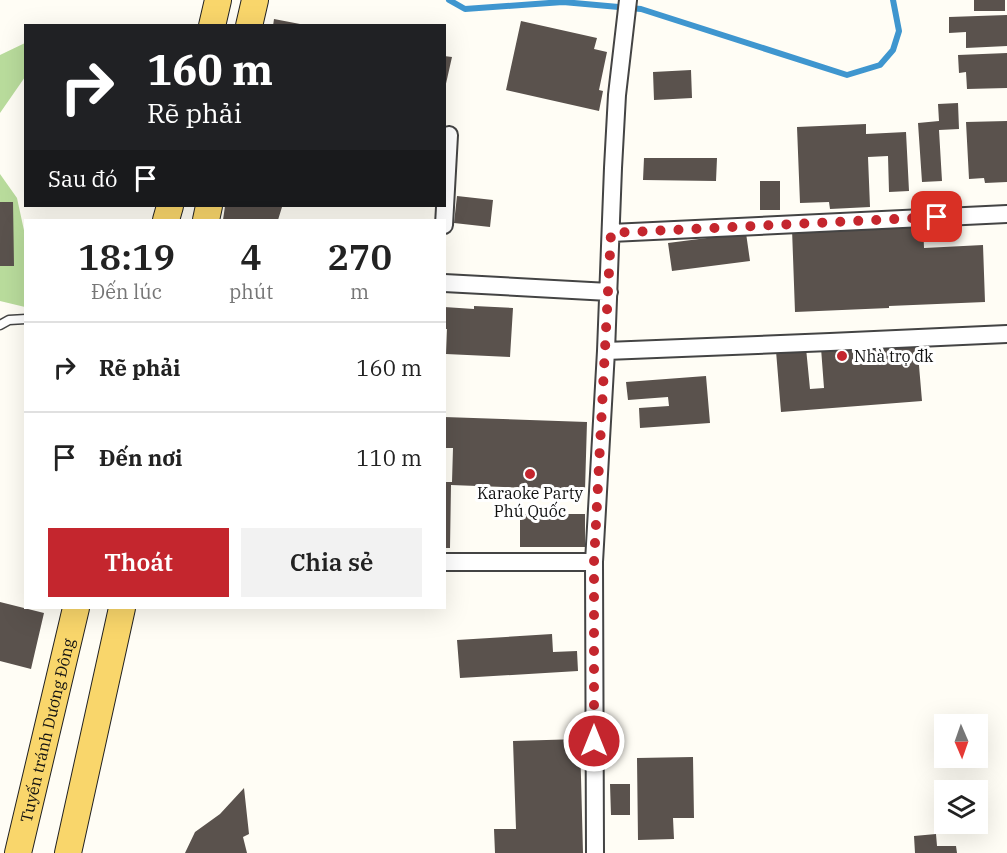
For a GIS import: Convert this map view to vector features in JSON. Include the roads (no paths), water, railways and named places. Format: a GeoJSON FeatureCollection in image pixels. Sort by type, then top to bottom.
{"type":"FeatureCollection","features":[{"type":"Feature","properties":{"kind":"main road"},"geometry":{"type":"LineString","coordinates":[[212,24],[218,0]]}},
{"type":"Feature","properties":{"kind":"main road"},"geometry":{"type":"LineString","coordinates":[[249,24],[255,0]]}},
{"type":"Feature","properties":{"kind":"main road","name":"Tuyến tránh Dương Đông"},"geometry":{"type":"LineString","coordinates":[[18,853],[76,609]]}},
{"type":"Feature","properties":{"kind":"main road"},"geometry":{"type":"LineString","coordinates":[[68,853],[122,609]]}},
{"type":"Feature","properties":{"kind":"street"},"geometry":{"type":"LineString","coordinates":[[595,853],[594,562],[617,95],[628,0]]}},
{"type":"Feature","properties":{"kind":"street"},"geometry":{"type":"LineString","coordinates":[[446,189],[449,135]]}},
{"type":"Feature","properties":{"kind":"street"},"geometry":{"type":"LineString","coordinates":[[611,233],[1007,214]]}},
{"type":"Feature","properties":{"kind":"street"},"geometry":{"type":"LineString","coordinates":[[446,283],[609,292]]}},
{"type":"Feature","properties":{"kind":"street"},"geometry":{"type":"LineString","coordinates":[[606,351],[1007,334]]}},
{"type":"Feature","properties":{"kind":"street"},"geometry":{"type":"LineString","coordinates":[[446,562],[594,562]]}},
{"type":"Feature","properties":{"kind":"lane"},"geometry":{"type":"LineString","coordinates":[[0,325],[9,320],[24,319]]}},
{"type":"Feature","properties":{"kind":"waterway"},"geometry":{"type":"LineString","coordinates":[[449,0],[465,9],[563,2],[641,9],[847,75],[880,65],[893,50],[899,31],[893,0]]}},
{"type":"Feature","properties":{"kind":"place","name":"Nhà trọ đk"},"geometry":{"type":"Point","coordinates":[842,356]}},
{"type":"Feature","properties":{"kind":"place","name":"Karaoke Party Phú Quốc"},"geometry":{"type":"Point","coordinates":[530,474]}}]}
